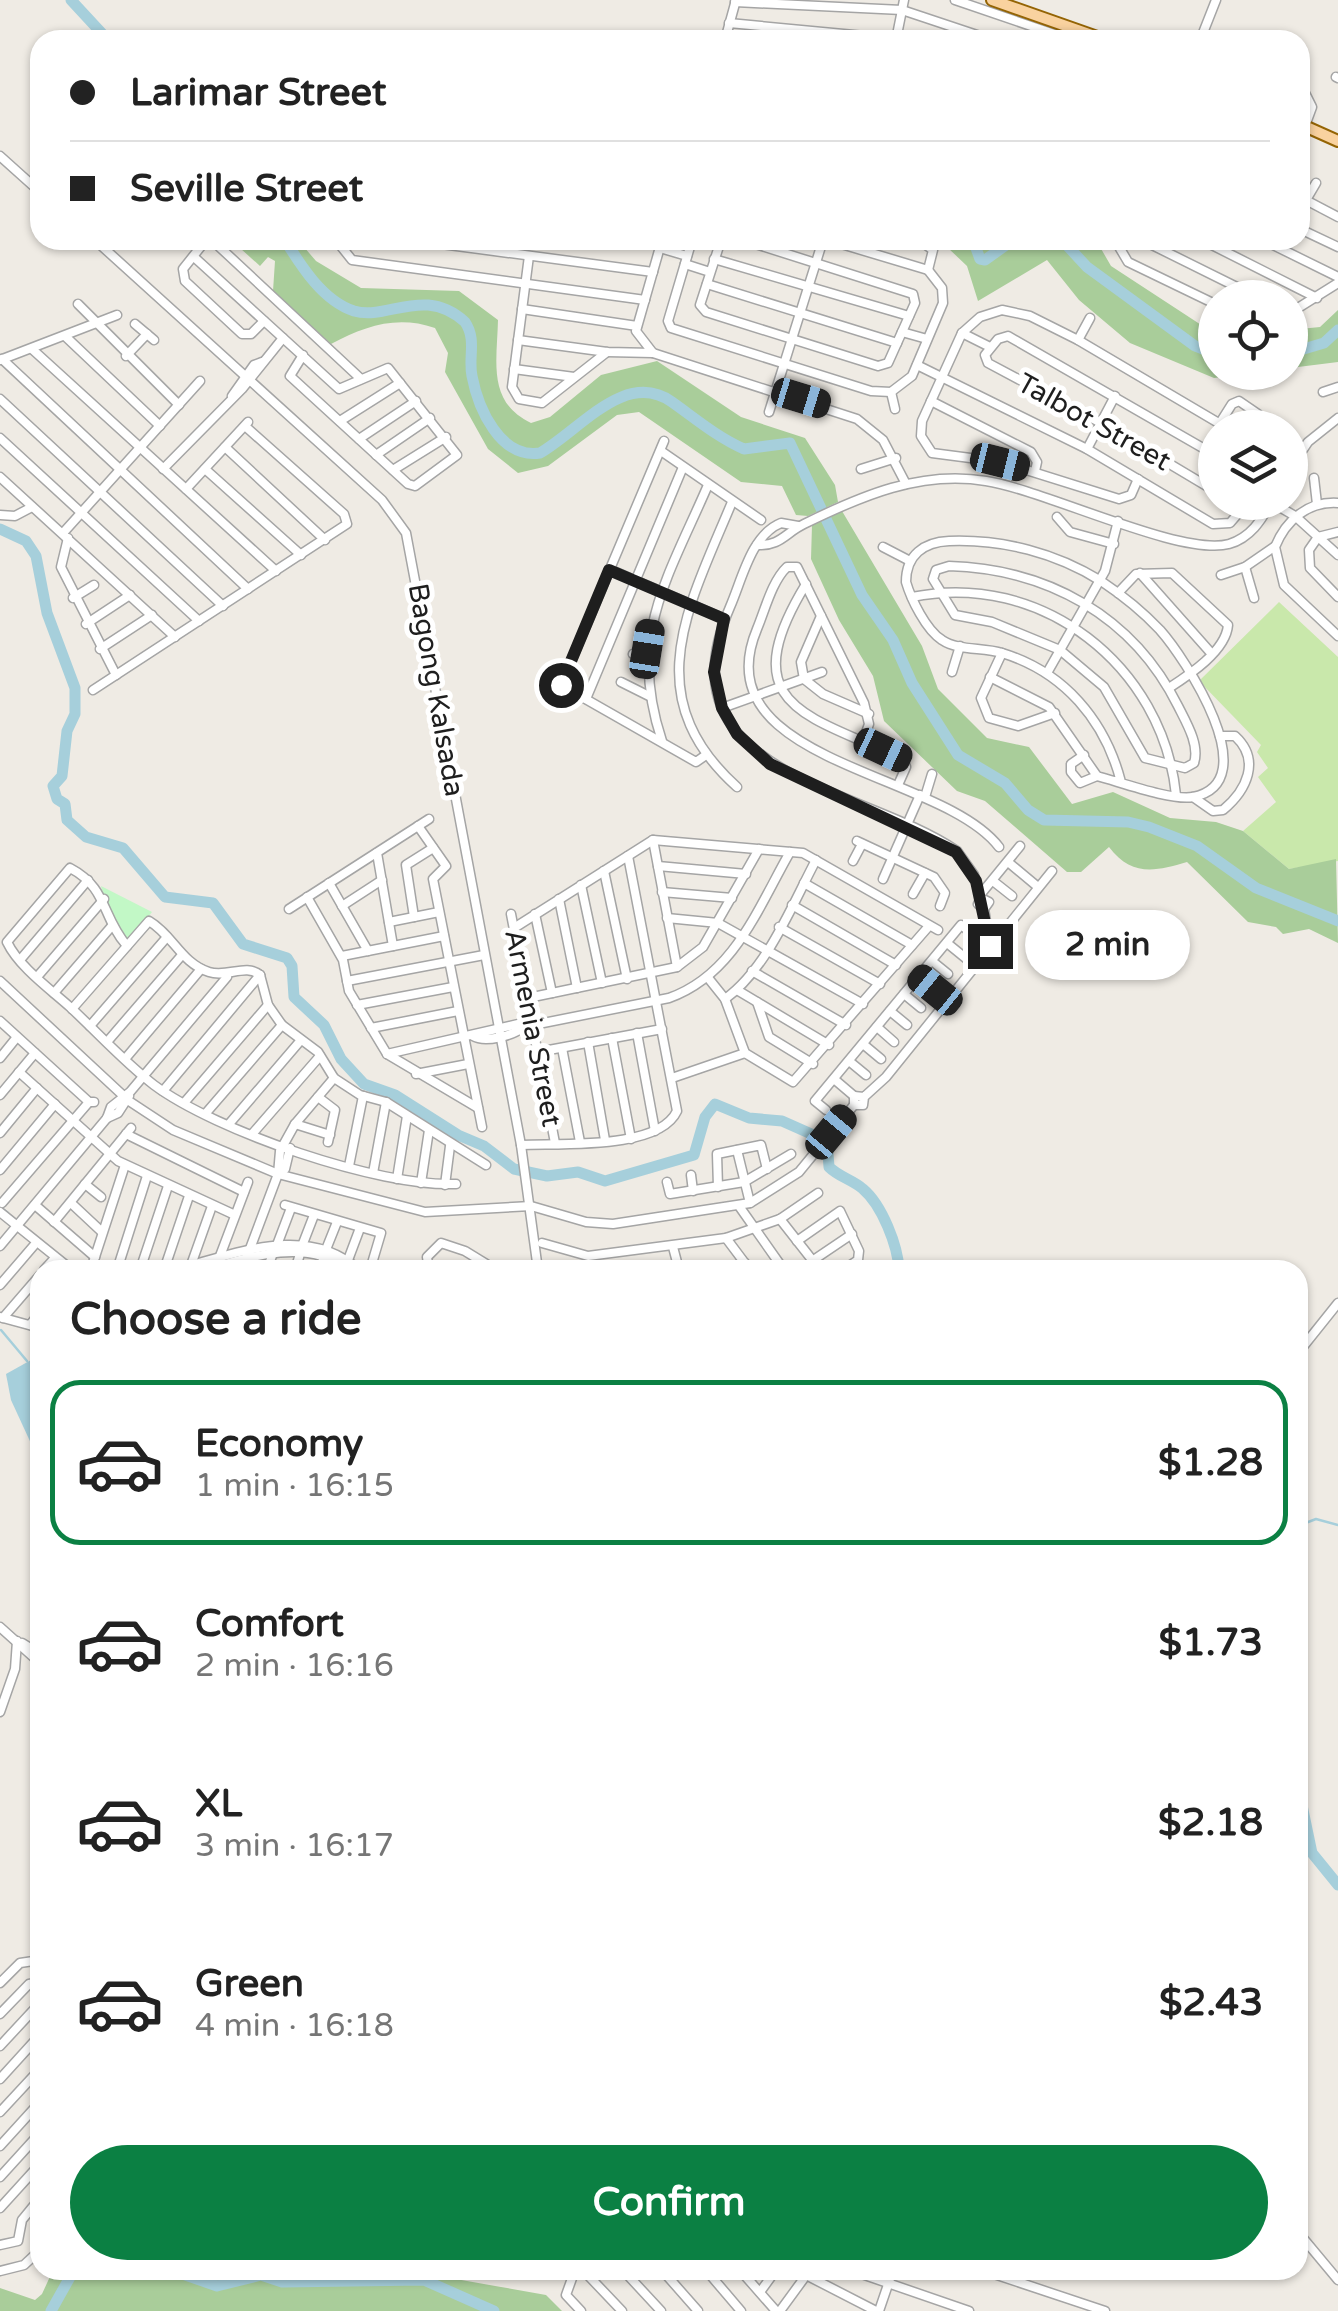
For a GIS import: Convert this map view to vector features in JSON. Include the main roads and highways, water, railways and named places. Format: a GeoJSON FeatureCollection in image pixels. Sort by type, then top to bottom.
{"type":"FeatureCollection","features":[{"type":"Feature","properties":{"kind":"main road"},"geometry":{"type":"LineString","coordinates":[[992,0],[1070,30]]}},
{"type":"Feature","properties":{"kind":"main road"},"geometry":{"type":"LineString","coordinates":[[1310,129],[1338,141]]}},
{"type":"Feature","properties":{"kind":"water"},"geometry":{"type":"Polygon","coordinates":[[[30,1361],[30,1441],[11,1400],[6,1374],[30,1361]]]}},
{"type":"Feature","properties":{"kind":"waterway"},"geometry":{"type":"LineString","coordinates":[[71,0],[99,30]]}},
{"type":"Feature","properties":{"kind":"waterway"},"geometry":{"type":"LineString","coordinates":[[291,250],[314,282],[332,299],[354,311],[435,306],[465,322],[471,335],[475,389],[493,429],[513,448],[540,453],[604,406],[638,393],[655,394],[672,402],[744,449],[790,443],[862,595],[893,640],[912,683],[958,755],[1005,783],[1028,810],[1044,820],[1128,822],[1149,827],[1197,846],[1256,888],[1338,921]]}},
{"type":"Feature","properties":{"kind":"waterway"},"geometry":{"type":"LineString","coordinates":[[977,250],[980,259],[985,260],[999,250]]}},
{"type":"Feature","properties":{"kind":"waterway"},"geometry":{"type":"LineString","coordinates":[[1071,250],[1087,267],[1198,347]]}},
{"type":"Feature","properties":{"kind":"waterway"},"geometry":{"type":"LineString","coordinates":[[1308,348],[1324,343],[1338,330]]}},
{"type":"Feature","properties":{"kind":"waterway"},"geometry":{"type":"LineString","coordinates":[[0,529],[26,541],[36,556],[47,613],[75,688],[75,714],[67,731],[62,776],[53,786],[57,799],[65,804],[67,820],[86,837],[123,848],[165,897],[213,903],[243,944],[287,958],[292,966],[294,997],[324,1025],[341,1059],[364,1084],[395,1095],[458,1135],[484,1146],[514,1169],[547,1176],[578,1172],[605,1181],[694,1155],[705,1117],[715,1104],[749,1118],[782,1121],[827,1141],[829,1167],[870,1196],[882,1215],[898,1260]]}},
{"type":"Feature","properties":{"kind":"waterway"},"geometry":{"type":"LineString","coordinates":[[0,1207],[8,1213]]}},
{"type":"Feature","properties":{"kind":"waterway"},"geometry":{"type":"LineString","coordinates":[[1,1330],[27,1361]]}},
{"type":"Feature","properties":{"kind":"waterway"},"geometry":{"type":"LineString","coordinates":[[1308,1522],[1316,1519],[1338,1525]]}},
{"type":"Feature","properties":{"kind":"waterway"},"geometry":{"type":"LineString","coordinates":[[1308,1834],[1312,1853],[1338,1885]]}},
{"type":"Feature","properties":{"kind":"waterway"},"geometry":{"type":"LineString","coordinates":[[51,2311],[68,2280]]}},
{"type":"Feature","properties":{"kind":"waterway"},"geometry":{"type":"LineString","coordinates":[[200,2280],[217,2286],[241,2280]]}},
{"type":"Feature","properties":{"kind":"waterway"},"geometry":{"type":"LineString","coordinates":[[276,2280],[424,2280]]}},
{"type":"Feature","properties":{"kind":"waterway"},"geometry":{"type":"LineString","coordinates":[[424,2280],[494,2311]]}}]}
